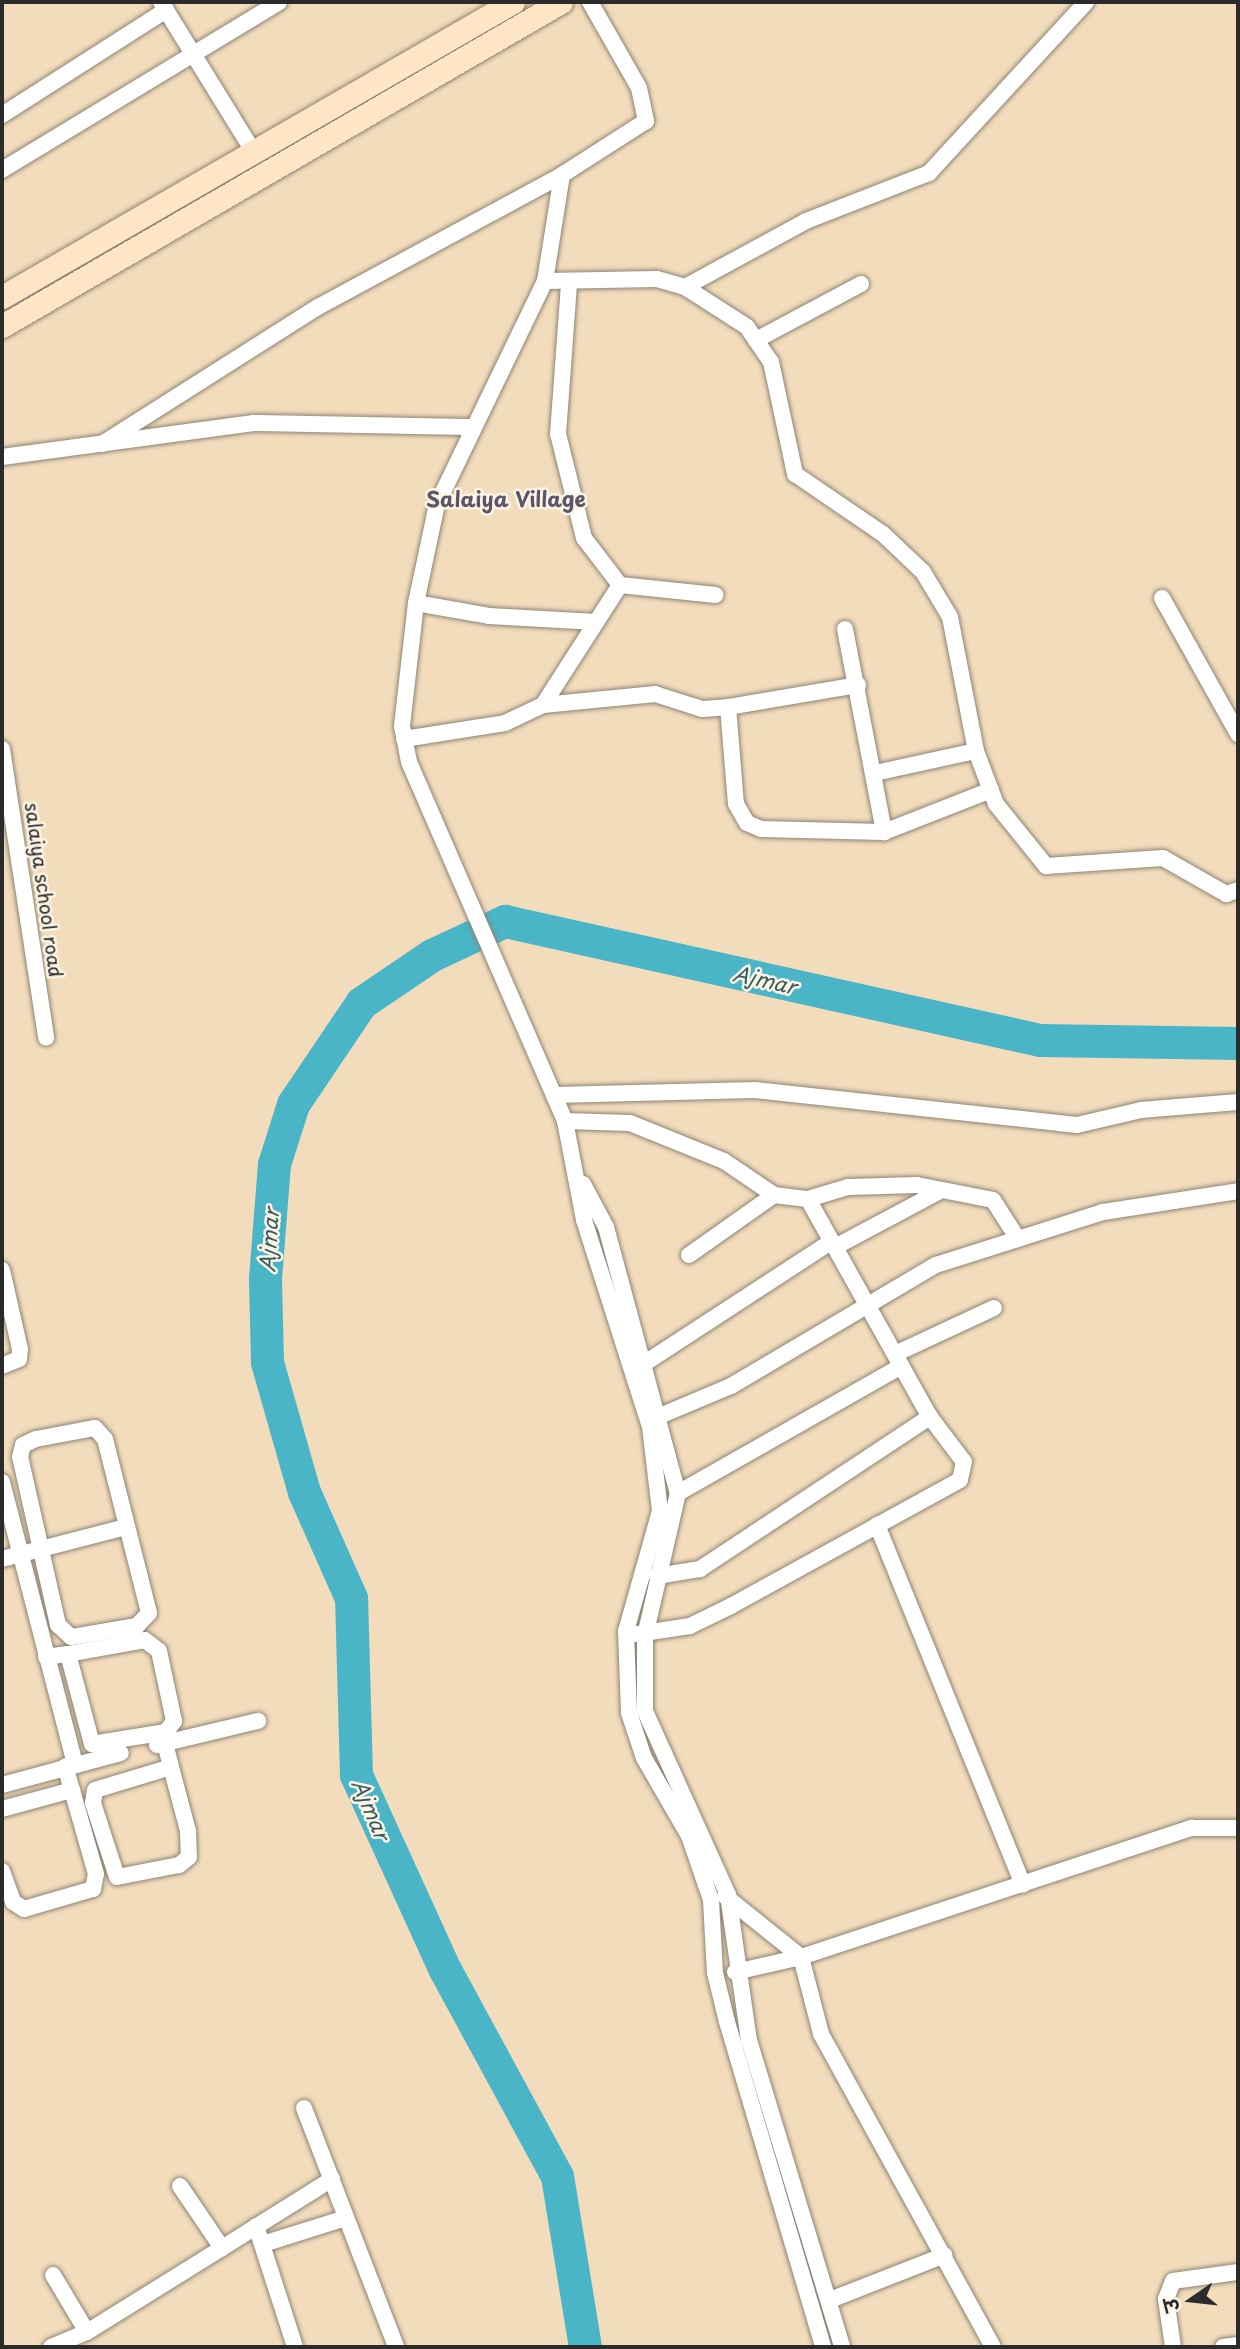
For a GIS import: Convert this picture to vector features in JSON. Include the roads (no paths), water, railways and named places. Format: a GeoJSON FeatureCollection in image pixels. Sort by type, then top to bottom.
{"type":"FeatureCollection","features":[{"type":"Feature","properties":{"kind":"street"},"geometry":{"type":"LineString","coordinates":[[2,170],[279,2]]}},
{"type":"Feature","properties":{"kind":"street"},"geometry":{"type":"LineString","coordinates":[[2,297],[513,2]]}},
{"type":"Feature","properties":{"kind":"street"},"geometry":{"type":"LineString","coordinates":[[2,326],[561,2]]}},
{"type":"Feature","properties":{"kind":"street"},"geometry":{"type":"LineString","coordinates":[[102,443],[318,307],[562,175],[646,121],[639,88],[590,2]]}},
{"type":"Feature","properties":{"kind":"street"},"geometry":{"type":"LineString","coordinates":[[685,288],[807,221],[929,173],[1087,2]]}},
{"type":"Feature","properties":{"kind":"street"},"geometry":{"type":"LineString","coordinates":[[2,115],[163,6],[253,151]]}},
{"type":"Feature","properties":{"kind":"street"},"geometry":{"type":"LineString","coordinates":[[562,175],[544,281],[437,504],[416,603],[404,740],[409,762],[544,1065],[565,1121],[580,1179],[584,1220],[658,1467],[660,1511],[626,1631],[629,1713],[644,1758],[689,1836],[711,1900],[715,1973],[727,2022],[823,2347]]}},
{"type":"Feature","properties":{"kind":"street"},"geometry":{"type":"LineString","coordinates":[[544,281],[569,284],[635,278],[685,288],[747,327],[756,340],[783,402],[795,474],[883,534],[923,572],[950,617],[976,751],[992,790],[1045,866],[1163,858],[1226,894],[1238,890]]}},
{"type":"Feature","properties":{"kind":"street"},"geometry":{"type":"LineString","coordinates":[[569,284],[558,434],[584,538],[620,585],[715,595]]}},
{"type":"Feature","properties":{"kind":"street"},"geometry":{"type":"LineString","coordinates":[[756,340],[861,284]]}},
{"type":"Feature","properties":{"kind":"street"},"geometry":{"type":"LineString","coordinates":[[2,457],[254,423],[472,427]]}},
{"type":"Feature","properties":{"kind":"street"},"geometry":{"type":"LineString","coordinates":[[542,705],[620,585]]}},
{"type":"Feature","properties":{"kind":"street"},"geometry":{"type":"LineString","coordinates":[[1162,598],[1238,734]]}},
{"type":"Feature","properties":{"kind":"street"},"geometry":{"type":"LineString","coordinates":[[416,603],[596,622]]}},
{"type":"Feature","properties":{"kind":"street"},"geometry":{"type":"LineString","coordinates":[[845,629],[875,773],[884,832]]}},
{"type":"Feature","properties":{"kind":"street"},"geometry":{"type":"LineString","coordinates":[[404,740],[505,723],[542,705],[656,694],[702,709],[858,685]]}},
{"type":"Feature","properties":{"kind":"street"},"geometry":{"type":"LineString","coordinates":[[728,707],[736,804],[747,822],[761,829],[884,832],[992,790]]}},
{"type":"Feature","properties":{"kind":"street","name":"salaiya school road"},"geometry":{"type":"LineString","coordinates":[[2,749],[46,1038]]}},
{"type":"Feature","properties":{"kind":"street"},"geometry":{"type":"LineString","coordinates":[[875,773],[976,751]]}},
{"type":"Feature","properties":{"kind":"street"},"geometry":{"type":"LineString","coordinates":[[554,1095],[755,1090],[1077,1125],[1141,1110],[1238,1102]]}},
{"type":"Feature","properties":{"kind":"street"},"geometry":{"type":"LineString","coordinates":[[565,1121],[629,1123],[724,1161],[774,1195],[808,1199],[848,1187],[940,1191],[993,1200],[1016,1236]]}},
{"type":"Feature","properties":{"kind":"street"},"geometry":{"type":"LineString","coordinates":[[580,1179],[606,1227],[662,1415],[678,1493],[657,1576],[645,1636],[641,1674],[656,1746],[692,1805],[728,1895],[735,1972],[749,2040],[830,2300],[839,2346]]}},
{"type":"Feature","properties":{"kind":"street"},"geometry":{"type":"LineString","coordinates":[[645,1363],[834,1244],[940,1191]]}},
{"type":"Feature","properties":{"kind":"street"},"geometry":{"type":"LineString","coordinates":[[662,1415],[731,1385],[866,1302],[936,1265],[1016,1236],[1103,1212],[1238,1191]]}},
{"type":"Feature","properties":{"kind":"street"},"geometry":{"type":"LineString","coordinates":[[689,1255],[774,1195]]}},
{"type":"Feature","properties":{"kind":"street"},"geometry":{"type":"LineString","coordinates":[[626,1631],[645,1636],[690,1626],[877,1525],[964,1471],[964,1462],[930,1417],[808,1199]]}},
{"type":"Feature","properties":{"kind":"street"},"geometry":{"type":"LineString","coordinates":[[2,1270],[20,1349],[19,1359],[2,1366]]}},
{"type":"Feature","properties":{"kind":"street"},"geometry":{"type":"LineString","coordinates":[[678,1493],[898,1360],[994,1308]]}},
{"type":"Feature","properties":{"kind":"street"},"geometry":{"type":"LineString","coordinates":[[657,1576],[700,1569],[930,1417]]}},
{"type":"Feature","properties":{"kind":"street"},"geometry":{"type":"LineString","coordinates":[[101,1431],[149,1613],[127,1628],[62,1633],[40,1549],[20,1457],[23,1445],[36,1439],[101,1431]]}},
{"type":"Feature","properties":{"kind":"street"},"geometry":{"type":"LineString","coordinates":[[2,1482],[9,1551],[46,1657],[70,1765],[72,1790],[96,1874],[93,1889],[24,1909],[13,1902],[2,1871]]}},
{"type":"Feature","properties":{"kind":"street"},"geometry":{"type":"LineString","coordinates":[[877,1525],[1023,1884]]}},
{"type":"Feature","properties":{"kind":"street"},"geometry":{"type":"LineString","coordinates":[[9,1551],[40,1549],[126,1527]]}},
{"type":"Feature","properties":{"kind":"street"},"geometry":{"type":"LineString","coordinates":[[46,1657],[145,1640],[159,1651],[174,1720],[166,1732],[92,1744],[68,1654]]}},
{"type":"Feature","properties":{"kind":"street"},"geometry":{"type":"LineString","coordinates":[[2,1785],[70,1765],[258,1721]]}},
{"type":"Feature","properties":{"kind":"street"},"geometry":{"type":"LineString","coordinates":[[164,1743],[171,1767],[189,1857],[179,1865],[117,1877],[93,1803],[96,1790],[171,1767]]}},
{"type":"Feature","properties":{"kind":"street"},"geometry":{"type":"LineString","coordinates":[[2,1809],[72,1790]]}},
{"type":"Feature","properties":{"kind":"street"},"geometry":{"type":"LineString","coordinates":[[735,1972],[801,1957],[1192,1828],[1219,1823],[1238,1828]]}},
{"type":"Feature","properties":{"kind":"street"},"geometry":{"type":"LineString","coordinates":[[711,1900],[728,1895]]}},
{"type":"Feature","properties":{"kind":"street"},"geometry":{"type":"LineString","coordinates":[[728,1895],[801,1957],[821,2034],[945,2255],[993,2347]]}},
{"type":"Feature","properties":{"kind":"street"},"geometry":{"type":"LineString","coordinates":[[304,2108],[396,2347]]}},
{"type":"Feature","properties":{"kind":"street"},"geometry":{"type":"LineString","coordinates":[[51,2347],[87,2332],[332,2179]]}},
{"type":"Feature","properties":{"kind":"street"},"geometry":{"type":"LineString","coordinates":[[180,2186],[222,2248]]}},
{"type":"Feature","properties":{"kind":"street"},"geometry":{"type":"LineString","coordinates":[[263,2244],[346,2218]]}},
{"type":"Feature","properties":{"kind":"street"},"geometry":{"type":"LineString","coordinates":[[256,2227],[295,2347]]}},
{"type":"Feature","properties":{"kind":"street"},"geometry":{"type":"LineString","coordinates":[[830,2300],[945,2255]]}},
{"type":"Feature","properties":{"kind":"street"},"geometry":{"type":"LineString","coordinates":[[1173,2347],[1166,2299],[1172,2281],[1238,2272]]}},
{"type":"Feature","properties":{"kind":"street"},"geometry":{"type":"LineString","coordinates":[[53,2275],[87,2332]]}},
{"type":"Feature","properties":{"kind":"street"},"geometry":{"type":"LineString","coordinates":[[1223,2347],[1238,2345]]}},
{"type":"Feature","properties":{"kind":"waterway","name":"Ajmar"},"geometry":{"type":"LineString","coordinates":[[585,2347],[557,2176],[445,1970],[356,1775],[351,1598],[304,1492],[267,1362],[265,1278],[274,1164],[293,1104],[361,1003],[432,955],[505,921],[1040,1040],[1238,1043]]}},
{"type":"Feature","properties":{"kind":"district","name":"Salaiya Village"},"geometry":{"type":"Point","coordinates":[506,498]}}]}
